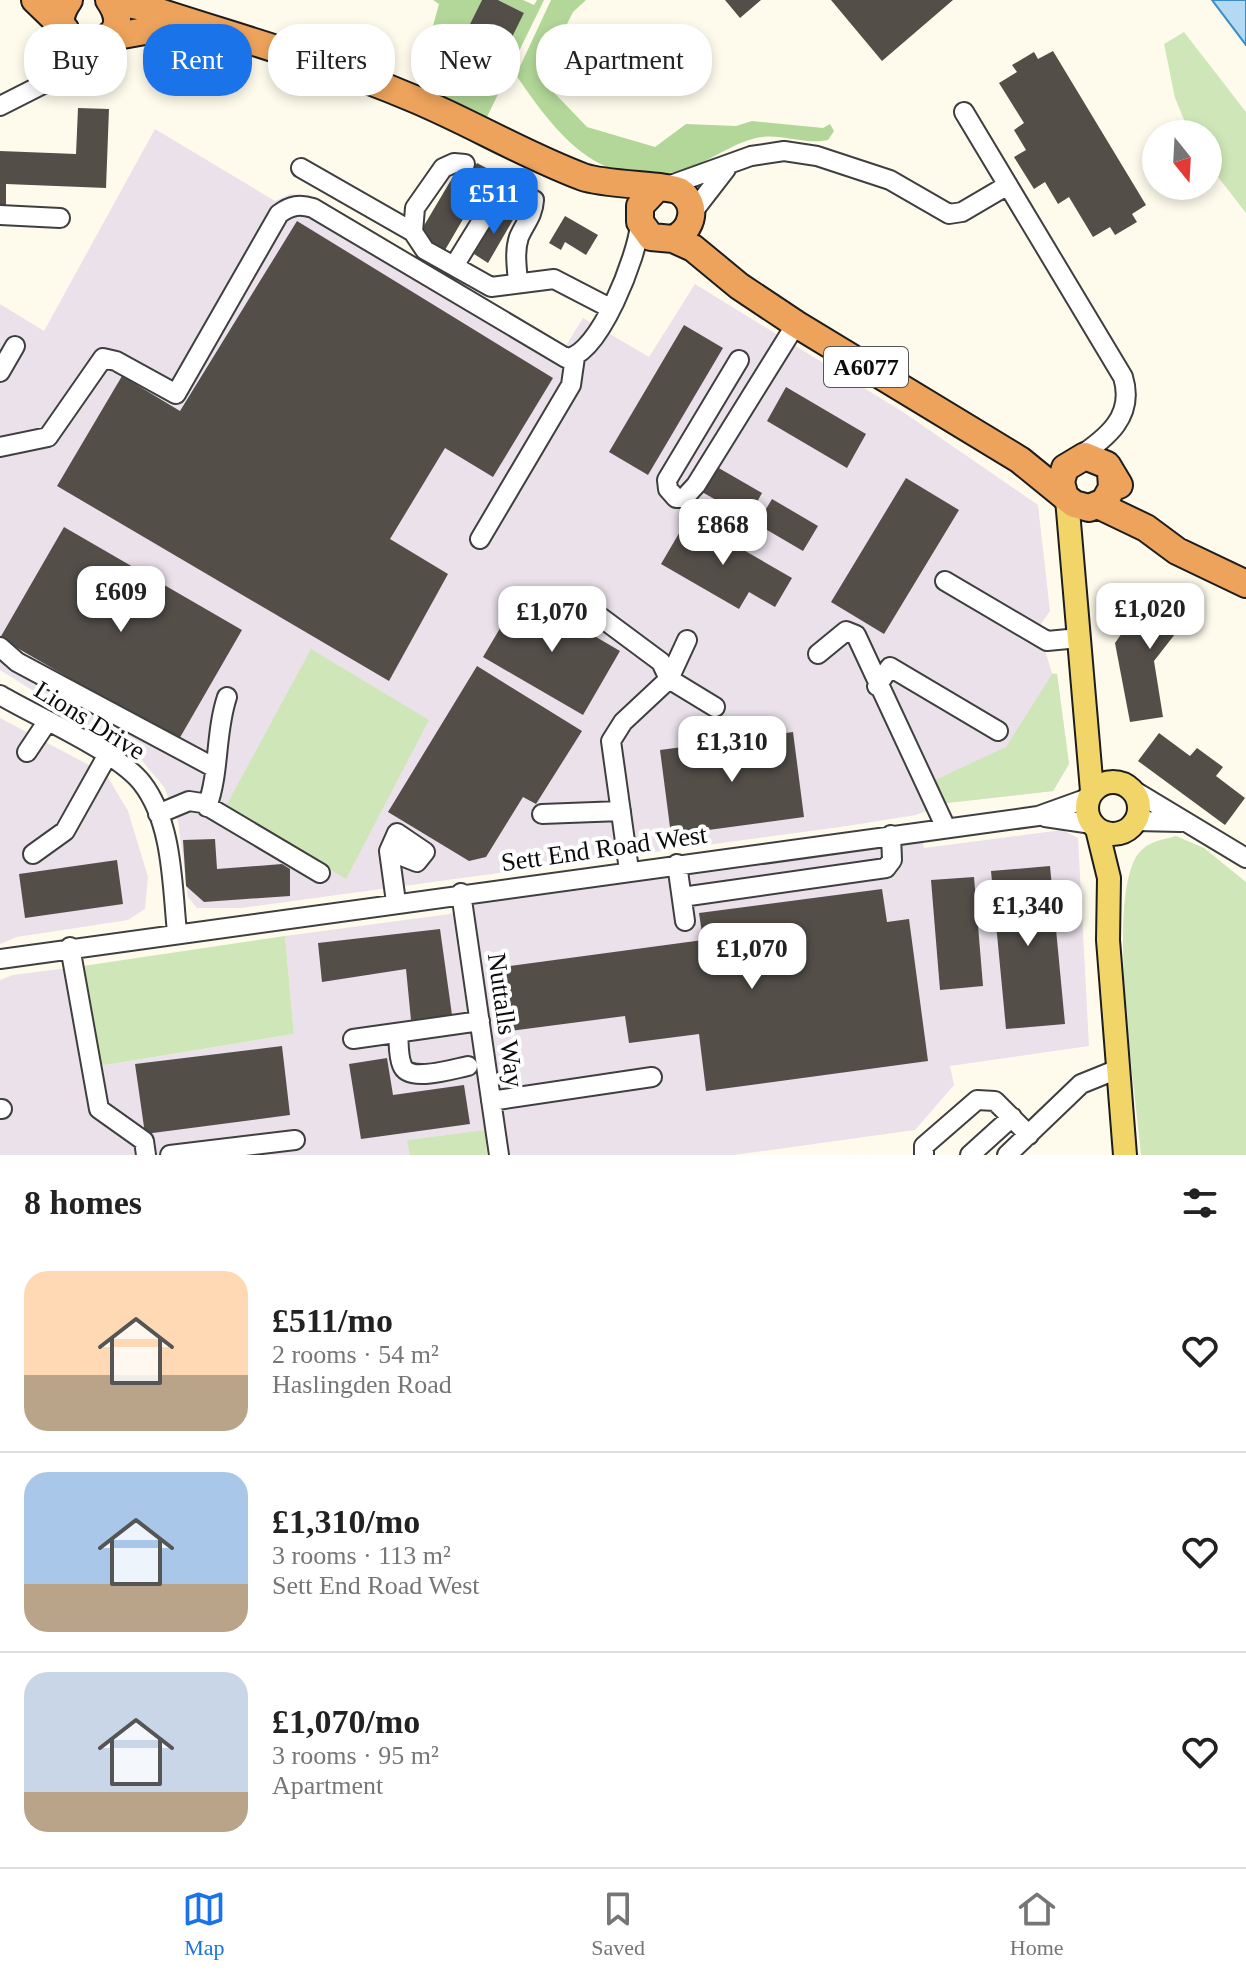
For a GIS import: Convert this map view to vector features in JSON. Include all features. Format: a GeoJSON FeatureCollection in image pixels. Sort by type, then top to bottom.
{"type":"FeatureCollection","features":[{"type":"Feature","properties":{"kind":"highway","name":"A6077"},"geometry":{"type":"LineString","coordinates":[[35,0],[59,24]]}},
{"type":"Feature","properties":{"kind":"highway"},"geometry":{"type":"LineString","coordinates":[[64,24],[62,14],[69,0]]}},
{"type":"Feature","properties":{"kind":"highway","name":"A6077"},"geometry":{"type":"LineString","coordinates":[[113,24],[110,0],[191,23],[395,91],[535,159],[587,179],[661,188],[686,198],[716,266]]}},
{"type":"Feature","properties":{"kind":"highway","name":"A6077"},"geometry":{"type":"LineString","coordinates":[[127,35],[191,23]]}},
{"type":"Feature","properties":{"kind":"highway","name":"A6077"},"geometry":{"type":"LineString","coordinates":[[587,179],[640,223],[651,237],[693,248],[796,324],[1020,460],[1066,498],[1081,507],[1098,506],[1146,528],[1177,551],[1246,584]]}},
{"type":"Feature","properties":{"kind":"highway"},"geometry":{"type":"LineString","coordinates":[[640,223],[643,198],[661,188]]}},
{"type":"Feature","properties":{"kind":"highway"},"geometry":{"type":"LineString","coordinates":[[671,240],[687,230],[692,213]]}},
{"type":"Feature","properties":{"kind":"highway","name":"A6077"},"geometry":{"type":"LineString","coordinates":[[1020,460],[1093,457],[1110,471],[1146,528]]}},
{"type":"Feature","properties":{"kind":"highway"},"geometry":{"type":"LineString","coordinates":[[1066,498],[1062,475],[1074,460]]}},
{"type":"Feature","properties":{"kind":"highway"},"geometry":{"type":"LineString","coordinates":[[1098,506],[1112,488],[1110,471]]}},
{"type":"Feature","properties":{"kind":"main road"},"geometry":{"type":"LineString","coordinates":[[1066,498],[1089,730],[1090,795],[1086,807],[1109,878],[1108,940],[1125,1155]]}},
{"type":"Feature","properties":{"kind":"main road"},"geometry":{"type":"LineString","coordinates":[[1074,555],[1082,531],[1098,506]]}},
{"type":"Feature","properties":{"kind":"main road"},"geometry":{"type":"LineString","coordinates":[[1089,730],[1140,805],[1109,878]]}},
{"type":"Feature","properties":{"kind":"main road"},"geometry":{"type":"LineString","coordinates":[[1090,795],[1114,781],[1131,788]]}},
{"type":"Feature","properties":{"kind":"main road"},"geometry":{"type":"LineString","coordinates":[[1094,827],[1114,834],[1133,824]]}},
{"type":"Feature","properties":{"kind":"street"},"geometry":{"type":"LineString","coordinates":[[0,106],[24,95]]}},
{"type":"Feature","properties":{"kind":"street"},"geometry":{"type":"LineString","coordinates":[[964,112],[1123,377],[1128,393],[1127,407],[1114,429],[1074,460]]}},
{"type":"Feature","properties":{"kind":"street"},"geometry":{"type":"LineString","coordinates":[[661,188],[760,153],[798,152],[890,180],[953,214],[1008,185]]}},
{"type":"Feature","properties":{"kind":"street"},"geometry":{"type":"LineString","coordinates":[[413,232],[415,208],[435,177],[454,163],[465,164]]}},
{"type":"Feature","properties":{"kind":"street"},"geometry":{"type":"LineString","coordinates":[[692,213],[727,167]]}},
{"type":"Feature","properties":{"kind":"street"},"geometry":{"type":"LineString","coordinates":[[301,168],[413,232],[425,250],[491,287],[554,279],[610,308]]}},
{"type":"Feature","properties":{"kind":"street"},"geometry":{"type":"LineString","coordinates":[[454,266],[499,193],[511,189],[534,200],[533,213],[519,237],[515,257],[518,283]]}},
{"type":"Feature","properties":{"kind":"street"},"geometry":{"type":"LineString","coordinates":[[0,447],[48,437],[103,358],[116,361],[176,394],[279,214],[295,206],[313,208],[566,358],[575,357],[583,351],[610,308],[633,263],[640,223]]}},
{"type":"Feature","properties":{"kind":"street"},"geometry":{"type":"LineString","coordinates":[[0,215],[60,218]]}},
{"type":"Feature","properties":{"kind":"street"},"geometry":{"type":"LineString","coordinates":[[633,263],[671,240]]}},
{"type":"Feature","properties":{"kind":"street"},"geometry":{"type":"LineString","coordinates":[[739,360],[667,480],[668,489],[676,498],[684,498],[696,485],[796,324]]}},
{"type":"Feature","properties":{"kind":"street"},"geometry":{"type":"LineString","coordinates":[[0,372],[15,346]]}},
{"type":"Feature","properties":{"kind":"street"},"geometry":{"type":"LineString","coordinates":[[480,539],[571,385],[575,357]]}},
{"type":"Feature","properties":{"kind":"street"},"geometry":{"type":"LineString","coordinates":[[1110,471],[1114,429]]}},
{"type":"Feature","properties":{"kind":"street"},"geometry":{"type":"LineString","coordinates":[[945,581],[1047,641],[1079,638]]}},
{"type":"Feature","properties":{"kind":"street"},"geometry":{"type":"LineString","coordinates":[[595,613],[661,662],[669,679],[715,707]]}},
{"type":"Feature","properties":{"kind":"street"},"geometry":{"type":"LineString","coordinates":[[818,654],[846,631],[856,635],[877,686],[946,828]]}},
{"type":"Feature","properties":{"kind":"street"},"geometry":{"type":"LineString","coordinates":[[629,870],[611,741],[623,722],[669,679],[687,640]]}},
{"type":"Feature","properties":{"kind":"street"},"geometry":{"type":"LineString","coordinates":[[0,647],[17,662],[215,768]]}},
{"type":"Feature","properties":{"kind":"street"},"geometry":{"type":"LineString","coordinates":[[877,686],[890,667],[998,731]]}},
{"type":"Feature","properties":{"kind":"street","name":"Lions Drive"},"geometry":{"type":"LineString","coordinates":[[0,695],[107,756],[142,783],[158,814],[169,855],[177,932]]}},
{"type":"Feature","properties":{"kind":"street"},"geometry":{"type":"LineString","coordinates":[[207,807],[215,768],[218,724],[227,697]]}},
{"type":"Feature","properties":{"kind":"street"},"geometry":{"type":"LineString","coordinates":[[27,752],[47,722]]}},
{"type":"Feature","properties":{"kind":"street"},"geometry":{"type":"LineString","coordinates":[[33,854],[65,831],[107,756]]}},
{"type":"Feature","properties":{"kind":"street"},"geometry":{"type":"LineString","coordinates":[[1131,788],[1244,852]]}},
{"type":"Feature","properties":{"kind":"street","name":"Sett End Road West"},"geometry":{"type":"LineString","coordinates":[[0,959],[177,932],[1038,816],[1090,795]]}},
{"type":"Feature","properties":{"kind":"street"},"geometry":{"type":"LineString","coordinates":[[158,814],[189,801],[207,807],[320,873]]}},
{"type":"Feature","properties":{"kind":"street"},"geometry":{"type":"LineString","coordinates":[[542,814],[621,811]]}},
{"type":"Feature","properties":{"kind":"street","name":"Sett End Road West"},"geometry":{"type":"LineString","coordinates":[[1038,816],[1094,827]]}},
{"type":"Feature","properties":{"kind":"street"},"geometry":{"type":"LineString","coordinates":[[1133,824],[1192,823]]}},
{"type":"Feature","properties":{"kind":"street"},"geometry":{"type":"LineString","coordinates":[[682,897],[886,868],[892,860],[891,835]]}},
{"type":"Feature","properties":{"kind":"street"},"geometry":{"type":"LineString","coordinates":[[389,851],[396,902]]}},
{"type":"Feature","properties":{"kind":"street"},"geometry":{"type":"LineString","coordinates":[[677,864],[685,921]]}},
{"type":"Feature","properties":{"kind":"street","name":"Nuttalls Way"},"geometry":{"type":"LineString","coordinates":[[461,893],[499,1155]]}},
{"type":"Feature","properties":{"kind":"street"},"geometry":{"type":"LineString","coordinates":[[70,947],[99,1109],[144,1141],[146,1155]]}},
{"type":"Feature","properties":{"kind":"street"},"geometry":{"type":"LineString","coordinates":[[353,1039],[480,1021]]}},
{"type":"Feature","properties":{"kind":"street"},"geometry":{"type":"LineString","coordinates":[[398,1033],[402,1066],[407,1072],[416,1074],[468,1066]]}},
{"type":"Feature","properties":{"kind":"street"},"geometry":{"type":"LineString","coordinates":[[1007,1155],[1081,1084],[1118,1069]]}},
{"type":"Feature","properties":{"kind":"street"},"geometry":{"type":"LineString","coordinates":[[491,1101],[652,1077]]}},
{"type":"Feature","properties":{"kind":"street"},"geometry":{"type":"LineString","coordinates":[[924,1155],[924,1146],[977,1100],[995,1101],[1029,1135]]}},
{"type":"Feature","properties":{"kind":"street"},"geometry":{"type":"LineString","coordinates":[[970,1155],[1012,1117]]}},
{"type":"Feature","properties":{"kind":"street"},"geometry":{"type":"LineString","coordinates":[[170,1155],[295,1140]]}},
{"type":"Feature","properties":{"kind":"shaded area"},"geometry":{"type":"Polygon","coordinates":[[[155,129],[275,201],[290,194],[311,196],[562,352],[583,318],[649,357],[695,284],[903,412],[1038,505],[1050,611],[1038,628],[1052,673],[1057,674],[1069,764],[1053,791],[947,803],[916,815],[847,826],[241,908],[197,908],[188,897],[178,821],[164,787],[138,756],[0,670],[0,304],[44,331],[155,129]]]}},
{"type":"Feature","properties":{"kind":"shaded area"},"geometry":{"type":"Polygon","coordinates":[[[0,718],[106,774],[128,811],[148,877],[145,909],[128,920],[17,937],[0,944],[0,718]]]}},
{"type":"Feature","properties":{"kind":"shaded area"},"geometry":{"type":"Polygon","coordinates":[[[1062,830],[1078,838],[1089,1046],[950,1066],[954,1085],[915,1130],[734,1155],[507,1155],[503,1128],[408,1140],[410,1155],[0,1155],[0,980],[13,975],[83,966],[96,1061],[105,1065],[294,1034],[285,936],[450,914],[472,904],[923,841],[924,848],[1062,830]]]}},
{"type":"Feature","properties":{"kind":"green space"},"geometry":{"type":"Polygon","coordinates":[[[433,0],[482,0],[470,24],[434,24],[439,4],[433,0]]]}},
{"type":"Feature","properties":{"kind":"green space"},"geometry":{"type":"Polygon","coordinates":[[[498,0],[523,0],[534,5],[537,0],[544,0],[520,49],[518,24],[524,13],[498,0]]]}},
{"type":"Feature","properties":{"kind":"green space"},"geometry":{"type":"Polygon","coordinates":[[[551,0],[586,0],[573,12],[567,24],[540,24],[551,0]]]}},
{"type":"Feature","properties":{"kind":"green space"},"geometry":{"type":"Polygon","coordinates":[[[536,32],[536,96],[557,96],[587,127],[655,147],[686,124],[736,126],[752,121],[823,128],[830,124],[834,131],[828,140],[820,141],[770,136],[751,139],[688,168],[658,175],[632,174],[608,167],[586,155],[567,139],[520,81],[520,66],[536,32]]]}},
{"type":"Feature","properties":{"kind":"green space"},"geometry":{"type":"Polygon","coordinates":[[[1184,32],[1246,112],[1246,213],[1222,182],[1222,120],[1184,120],[1175,98],[1164,44],[1184,32]]]}},
{"type":"Feature","properties":{"kind":"green space"},"geometry":{"type":"Polygon","coordinates":[[[434,96],[497,96],[484,123],[434,96]]]}},
{"type":"Feature","properties":{"kind":"green space"},"geometry":{"type":"Polygon","coordinates":[[[311,649],[429,720],[346,879],[226,806],[311,649]]]}},
{"type":"Feature","properties":{"kind":"green space"},"geometry":{"type":"Polygon","coordinates":[[[1052,674],[1057,674],[1069,764],[1053,791],[947,803],[935,780],[1006,747],[1052,674]]]}},
{"type":"Feature","properties":{"kind":"green space"},"geometry":{"type":"Polygon","coordinates":[[[1176,836],[1204,848],[1246,882],[1246,1155],[1141,1155],[1125,998],[1124,912],[1128,878],[1138,854],[1150,844],[1176,836]]]}},
{"type":"Feature","properties":{"kind":"green space"},"geometry":{"type":"Polygon","coordinates":[[[285,936],[294,1034],[105,1065],[96,1062],[83,966],[285,936]]]}},
{"type":"Feature","properties":{"kind":"green space"},"geometry":{"type":"Polygon","coordinates":[[[485,1130],[487,1155],[410,1155],[407,1140],[485,1130]]]}},
{"type":"Feature","properties":{"kind":"water"},"geometry":{"type":"Polygon","coordinates":[[[1212,0],[1246,0],[1246,45],[1212,0]]]}},
{"type":"Feature","properties":{"kind":"building"},"geometry":{"type":"Polygon","coordinates":[[[482,0],[498,0],[524,13],[518,24],[470,24],[482,0]]]}},
{"type":"Feature","properties":{"kind":"building"},"geometry":{"type":"Polygon","coordinates":[[[725,0],[761,0],[740,18],[725,0]]]}},
{"type":"Feature","properties":{"kind":"building"},"geometry":{"type":"Polygon","coordinates":[[[831,0],[953,0],[882,61],[831,0]]]}},
{"type":"Feature","properties":{"kind":"building"},"geometry":{"type":"Polygon","coordinates":[[[1053,51],[1146,205],[1132,214],[1137,222],[1115,235],[1110,227],[1093,237],[1069,197],[1058,204],[1045,182],[1034,189],[1014,157],[1026,150],[1014,130],[1024,123],[999,83],[1017,72],[1012,65],[1034,52],[1038,59],[1053,51]]]}},
{"type":"Feature","properties":{"kind":"building"},"geometry":{"type":"Polygon","coordinates":[[[78,108],[109,109],[106,188],[6,184],[6,207],[0,207],[0,151],[76,154],[78,108]]]}},
{"type":"Feature","properties":{"kind":"building"},"geometry":{"type":"Polygon","coordinates":[[[477,163],[492,171],[484,185],[469,176],[477,163]]]}},
{"type":"Feature","properties":{"kind":"building"},"geometry":{"type":"Polygon","coordinates":[[[454,175],[480,190],[445,250],[419,234],[454,175]]]}},
{"type":"Feature","properties":{"kind":"building"},"geometry":{"type":"Polygon","coordinates":[[[500,210],[514,218],[488,263],[474,254],[500,210]]]}},
{"type":"Feature","properties":{"kind":"building"},"geometry":{"type":"Polygon","coordinates":[[[565,216],[598,235],[586,255],[565,242],[561,250],[549,243],[565,216]]]}},
{"type":"Feature","properties":{"kind":"building"},"geometry":{"type":"Polygon","coordinates":[[[297,221],[553,378],[493,477],[445,448],[390,539],[448,574],[389,681],[57,486],[122,376],[180,411],[297,221]]]}},
{"type":"Feature","properties":{"kind":"building"},"geometry":{"type":"Polygon","coordinates":[[[684,325],[723,348],[648,475],[609,452],[684,325]]]}},
{"type":"Feature","properties":{"kind":"building"},"geometry":{"type":"Polygon","coordinates":[[[786,387],[866,434],[847,468],[767,421],[786,387]]]}},
{"type":"Feature","properties":{"kind":"building"},"geometry":{"type":"Polygon","coordinates":[[[717,467],[762,493],[748,518],[702,492],[717,467]]]}},
{"type":"Feature","properties":{"kind":"building"},"geometry":{"type":"Polygon","coordinates":[[[906,478],[959,510],[884,634],[831,602],[906,478]]]}},
{"type":"Feature","properties":{"kind":"building"},"geometry":{"type":"Polygon","coordinates":[[[772,499],[818,526],[803,551],[757,524],[772,499]]]}},
{"type":"Feature","properties":{"kind":"building"},"geometry":{"type":"Polygon","coordinates":[[[688,518],[792,578],[775,607],[749,592],[739,609],[661,564],[688,518]]]}},
{"type":"Feature","properties":{"kind":"building"},"geometry":{"type":"Polygon","coordinates":[[[64,527],[242,630],[178,741],[0,638],[64,527]]]}},
{"type":"Feature","properties":{"kind":"building"},"geometry":{"type":"Polygon","coordinates":[[[521,593],[620,651],[583,715],[483,657],[521,593]]]}},
{"type":"Feature","properties":{"kind":"building"},"geometry":{"type":"Polygon","coordinates":[[[1193,595],[1198,629],[1175,634],[1154,661],[1163,717],[1130,722],[1115,643],[1142,604],[1193,595]]]}},
{"type":"Feature","properties":{"kind":"building"},"geometry":{"type":"Polygon","coordinates":[[[477,666],[582,731],[536,804],[523,797],[486,857],[469,861],[388,812],[477,666]]]}},
{"type":"Feature","properties":{"kind":"building"},"geometry":{"type":"Polygon","coordinates":[[[793,732],[804,817],[671,835],[660,750],[793,732]]]}},
{"type":"Feature","properties":{"kind":"building"},"geometry":{"type":"Polygon","coordinates":[[[1159,733],[1190,756],[1197,748],[1223,767],[1216,776],[1245,798],[1225,825],[1138,761],[1159,733]]]}},
{"type":"Feature","properties":{"kind":"building"},"geometry":{"type":"Polygon","coordinates":[[[215,839],[217,869],[282,864],[290,869],[290,896],[204,902],[186,886],[183,840],[215,839]]]}},
{"type":"Feature","properties":{"kind":"building"},"geometry":{"type":"Polygon","coordinates":[[[117,860],[123,904],[25,918],[19,874],[117,860]]]}},
{"type":"Feature","properties":{"kind":"building"},"geometry":{"type":"Polygon","coordinates":[[[1050,866],[1065,1024],[1006,1029],[991,871],[1050,866]]]}},
{"type":"Feature","properties":{"kind":"building"},"geometry":{"type":"Polygon","coordinates":[[[974,877],[983,986],[940,990],[931,880],[974,877]]]}},
{"type":"Feature","properties":{"kind":"building"},"geometry":{"type":"Polygon","coordinates":[[[882,889],[887,922],[909,919],[928,1061],[706,1091],[699,1034],[629,1043],[625,1016],[510,1031],[502,967],[703,940],[699,913],[882,889]]]}},
{"type":"Feature","properties":{"kind":"building"},"geometry":{"type":"Polygon","coordinates":[[[440,929],[452,1015],[411,1020],[406,969],[322,982],[318,943],[440,929]]]}},
{"type":"Feature","properties":{"kind":"building"},"geometry":{"type":"Polygon","coordinates":[[[282,1046],[290,1115],[145,1134],[135,1064],[282,1046]]]}},
{"type":"Feature","properties":{"kind":"building"},"geometry":{"type":"Polygon","coordinates":[[[387,1058],[393,1095],[464,1085],[470,1124],[361,1139],[349,1064],[387,1058]]]}}]}
